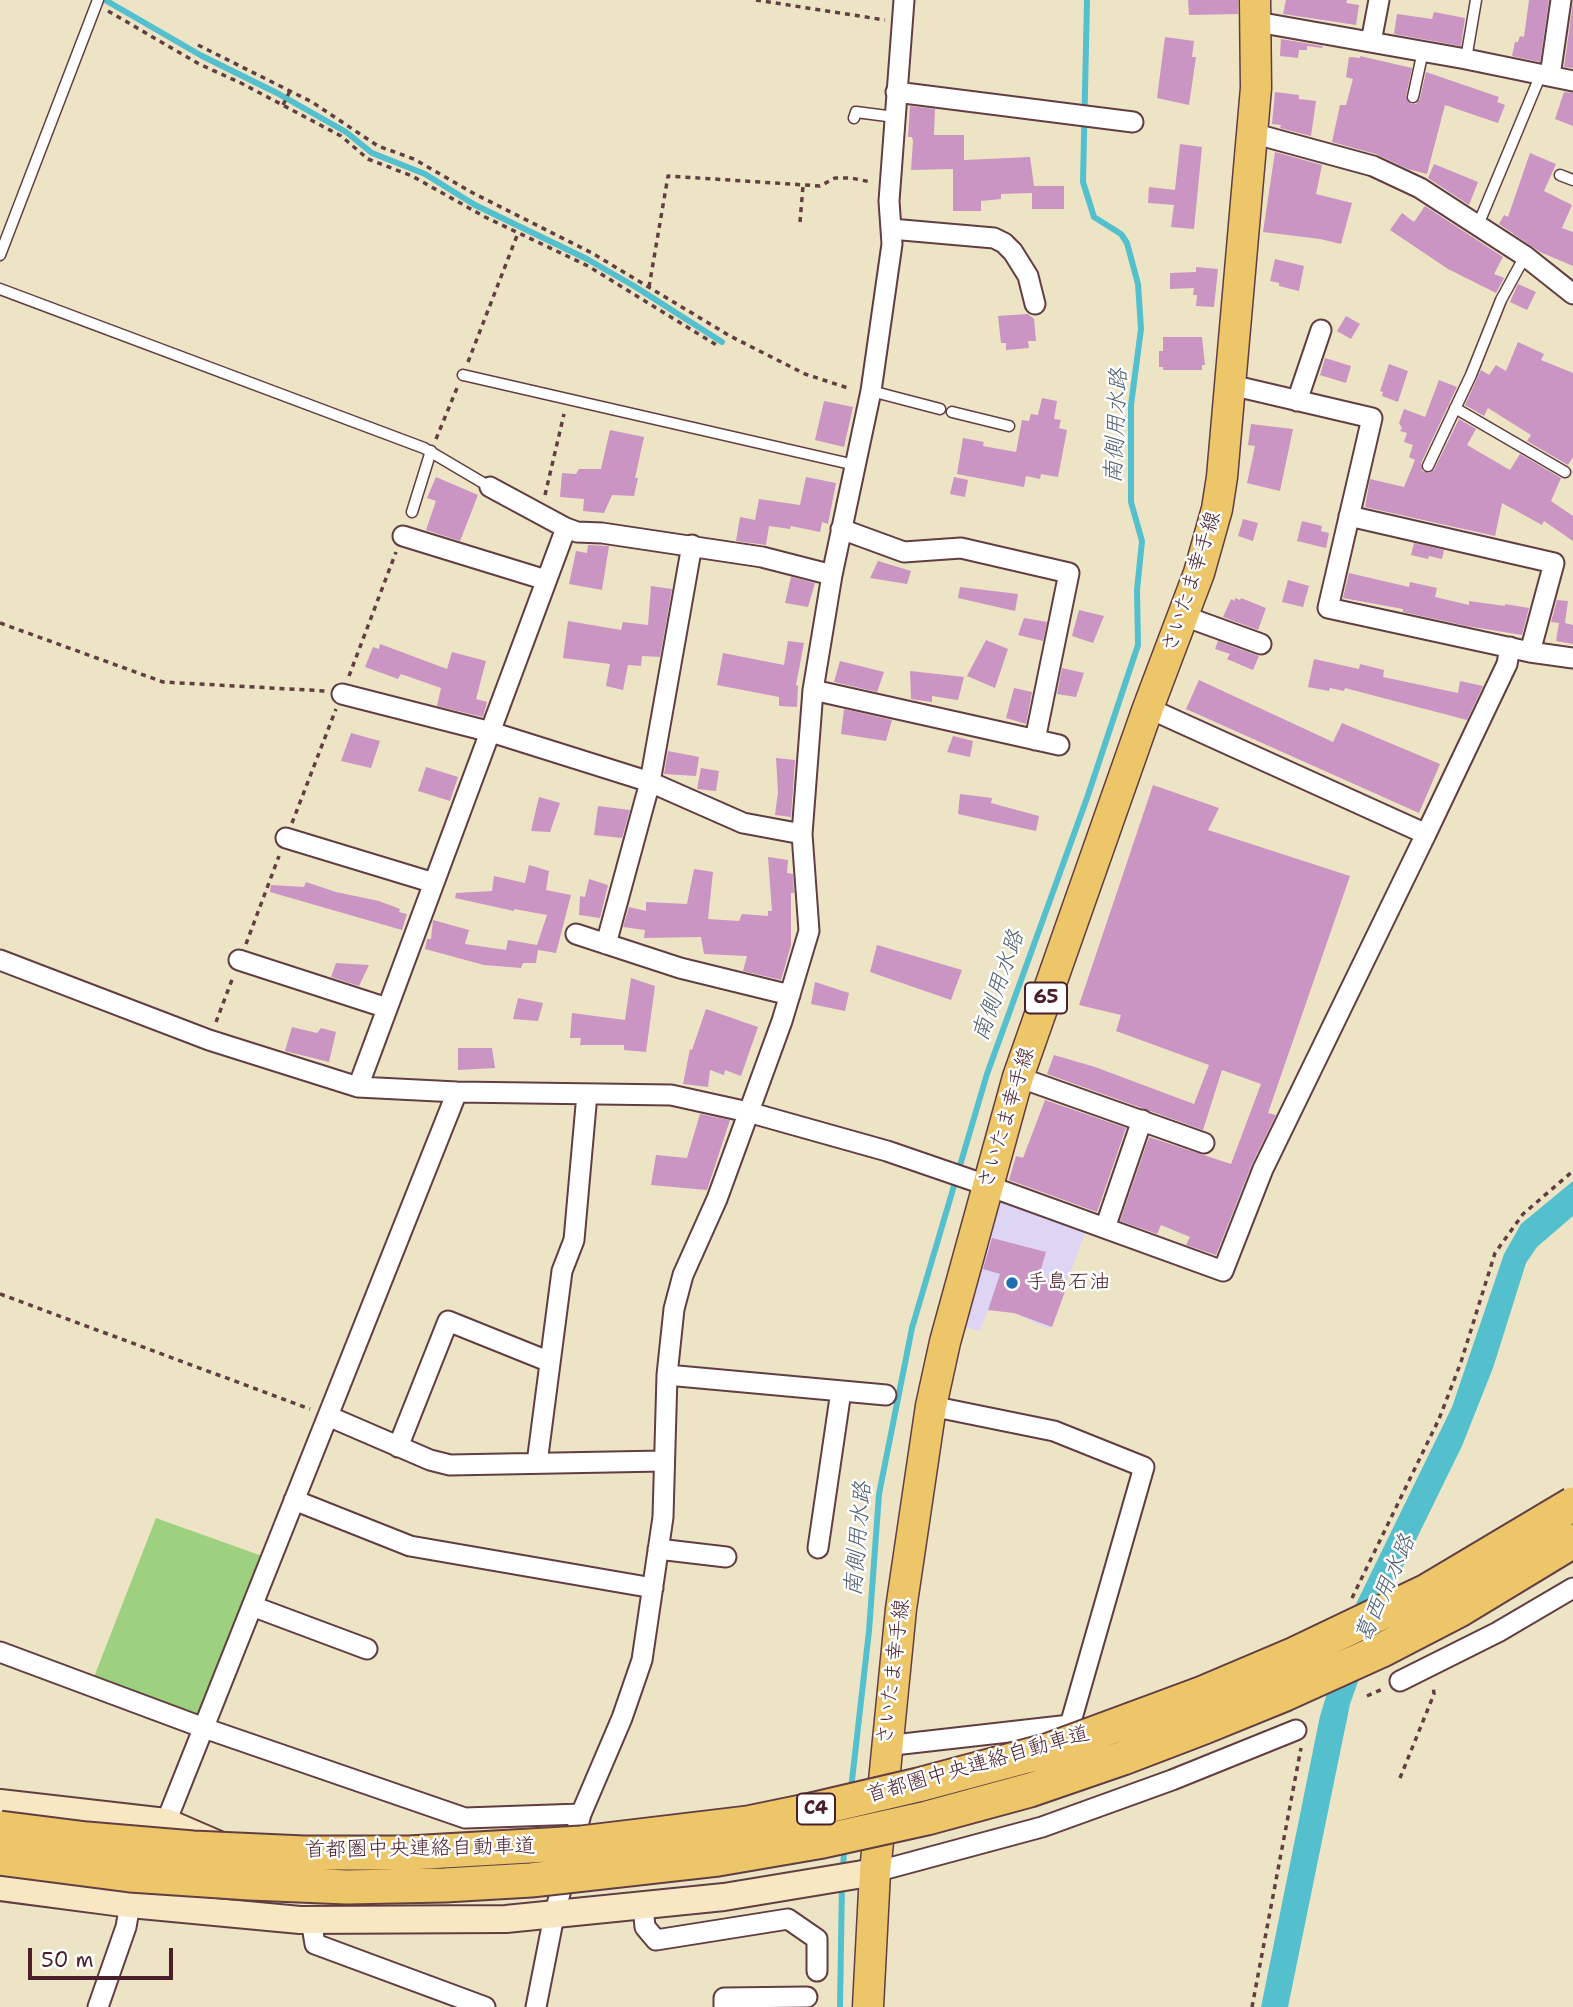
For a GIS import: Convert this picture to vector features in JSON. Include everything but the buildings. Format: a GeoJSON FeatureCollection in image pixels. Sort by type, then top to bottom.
{"type":"FeatureCollection","features":[{"type":"Feature","properties":{"kind":"highway","name":"首都圏中央連絡自動車道"},"geometry":{"type":"LineString","coordinates":[[0,1828],[193,1848],[304,1853],[408,1853],[581,1843],[748,1823],[918,1785],[1049,1749],[1203,1693],[1295,1654],[1427,1591],[1573,1504]]}},
{"type":"Feature","properties":{"kind":"highway","name":"首都圏中央連絡自動車道"},"geometry":{"type":"LineString","coordinates":[[0,1858],[130,1875],[250,1883],[347,1887],[445,1885],[531,1880],[718,1859],[823,1841],[927,1818],[1030,1790],[1204,1727],[1380,1651],[1461,1609],[1573,1541]]}},
{"type":"Feature","properties":{"kind":"main road","name":"さいたま幸手線"},"geometry":{"type":"LineString","coordinates":[[868,2007],[885,1746],[901,1609],[931,1406],[945,1342],[986,1185],[1018,1077],[1148,708],[1203,562],[1217,509],[1231,385],[1252,133],[1256,11]]}},
{"type":"Feature","properties":{"kind":"street"},"geometry":{"type":"LineString","coordinates":[[536,2007],[554,1916],[580,1814],[622,1718],[642,1660],[663,1517],[667,1375],[674,1308],[683,1275],[717,1199],[790,995],[809,931],[802,834],[813,690],[832,575],[871,391],[892,244],[890,185],[904,0]]}},
{"type":"Feature","properties":{"kind":"street"},"geometry":{"type":"LineString","coordinates":[[1371,42],[1379,0]]}},
{"type":"Feature","properties":{"kind":"street"},"geometry":{"type":"LineString","coordinates":[[1546,75],[1561,0]]}},
{"type":"Feature","properties":{"kind":"street"},"geometry":{"type":"LineString","coordinates":[[1256,11],[1371,42],[1573,81]]}},
{"type":"Feature","properties":{"kind":"street"},"geometry":{"type":"LineString","coordinates":[[896,92],[1133,122]]}},
{"type":"Feature","properties":{"kind":"street"},"geometry":{"type":"LineString","coordinates":[[1252,133],[1373,166],[1420,188],[1525,256],[1573,294]]}},
{"type":"Feature","properties":{"kind":"street"},"geometry":{"type":"LineString","coordinates":[[891,229],[994,239],[1004,243],[1028,276],[1035,304]]}},
{"type":"Feature","properties":{"kind":"street"},"geometry":{"type":"LineString","coordinates":[[1297,401],[1321,330]]}},
{"type":"Feature","properties":{"kind":"street"},"geometry":{"type":"LineString","coordinates":[[1231,385],[1372,418],[1328,608],[1573,659]]}},
{"type":"Feature","properties":{"kind":"street"},"geometry":{"type":"LineString","coordinates":[[490,487],[577,532],[692,545],[762,557],[832,575]]}},
{"type":"Feature","properties":{"kind":"street"},"geometry":{"type":"LineString","coordinates":[[1349,516],[1554,563],[1530,652]]}},
{"type":"Feature","properties":{"kind":"street"},"geometry":{"type":"LineString","coordinates":[[358,1087],[566,528]]}},
{"type":"Feature","properties":{"kind":"street"},"geometry":{"type":"LineString","coordinates":[[841,529],[904,552],[961,548],[1069,573],[1035,740]]}},
{"type":"Feature","properties":{"kind":"street"},"geometry":{"type":"LineString","coordinates":[[403,536],[546,580]]}},
{"type":"Feature","properties":{"kind":"street"},"geometry":{"type":"LineString","coordinates":[[606,944],[650,782],[692,545]]}},
{"type":"Feature","properties":{"kind":"street"},"geometry":{"type":"LineString","coordinates":[[1184,616],[1261,644]]}},
{"type":"Feature","properties":{"kind":"street"},"geometry":{"type":"LineString","coordinates":[[0,960],[209,1040],[358,1087],[457,1092],[671,1095],[748,1112],[887,1151],[1223,1271],[1263,1169],[1507,664],[1510,647]]}},
{"type":"Feature","properties":{"kind":"street"},"geometry":{"type":"LineString","coordinates":[[813,690],[1059,745]]}},
{"type":"Feature","properties":{"kind":"street"},"geometry":{"type":"LineString","coordinates":[[342,694],[491,732],[650,782],[743,822],[802,834]]}},
{"type":"Feature","properties":{"kind":"street"},"geometry":{"type":"LineString","coordinates":[[1148,708],[1426,834]]}},
{"type":"Feature","properties":{"kind":"street"},"geometry":{"type":"LineString","coordinates":[[286,838],[434,883]]}},
{"type":"Feature","properties":{"kind":"street"},"geometry":{"type":"LineString","coordinates":[[576,934],[680,968],[790,995]]}},
{"type":"Feature","properties":{"kind":"street"},"geometry":{"type":"LineString","coordinates":[[239,960],[387,1008]]}},
{"type":"Feature","properties":{"kind":"street"},"geometry":{"type":"LineString","coordinates":[[1018,1077],[1205,1143]]}},
{"type":"Feature","properties":{"kind":"street"},"geometry":{"type":"LineString","coordinates":[[166,1822],[457,1092]]}},
{"type":"Feature","properties":{"kind":"street"},"geometry":{"type":"LineString","coordinates":[[537,1463],[562,1271],[574,1240],[587,1094]]}},
{"type":"Feature","properties":{"kind":"street"},"geometry":{"type":"LineString","coordinates":[[1105,1228],[1142,1120]]}},
{"type":"Feature","properties":{"kind":"street"},"geometry":{"type":"LineString","coordinates":[[398,1447],[449,1321],[550,1362]]}},
{"type":"Feature","properties":{"kind":"street"},"geometry":{"type":"LineString","coordinates":[[667,1375],[886,1395]]}},
{"type":"Feature","properties":{"kind":"street"},"geometry":{"type":"LineString","coordinates":[[818,1548],[841,1391]]}},
{"type":"Feature","properties":{"kind":"street"},"geometry":{"type":"LineString","coordinates":[[885,1746],[1070,1725],[1144,1467],[1054,1431],[931,1406]]}},
{"type":"Feature","properties":{"kind":"street"},"geometry":{"type":"LineString","coordinates":[[328,1416],[430,1460],[450,1465],[663,1461]]}},
{"type":"Feature","properties":{"kind":"street"},"geometry":{"type":"LineString","coordinates":[[294,1500],[410,1546],[653,1588]]}},
{"type":"Feature","properties":{"kind":"street"},"geometry":{"type":"LineString","coordinates":[[658,1549],[726,1557]]}},
{"type":"Feature","properties":{"kind":"street"},"geometry":{"type":"LineString","coordinates":[[1400,1681],[1498,1632],[1573,1588]]}},
{"type":"Feature","properties":{"kind":"street"},"geometry":{"type":"LineString","coordinates":[[252,1606],[367,1648]]}},
{"type":"Feature","properties":{"kind":"street"},"geometry":{"type":"LineString","coordinates":[[0,1652],[204,1728],[465,1818],[580,1814]]}},
{"type":"Feature","properties":{"kind":"street"},"geometry":{"type":"LineString","coordinates":[[0,1887],[130,1903],[311,1920],[506,1919],[724,1897],[875,1872],[1042,1827],[1300,1733]]}},
{"type":"Feature","properties":{"kind":"street"},"geometry":{"type":"LineString","coordinates":[[0,1804],[166,1822],[275,1868],[384,1901],[506,1919]]}},
{"type":"Feature","properties":{"kind":"street"},"geometry":{"type":"LineString","coordinates":[[98,2007],[126,1927],[130,1903]]}},
{"type":"Feature","properties":{"kind":"street"},"geometry":{"type":"LineString","coordinates":[[643,1906],[646,1927],[656,1940],[788,1919],[817,1939],[817,1971]]}},
{"type":"Feature","properties":{"kind":"street"},"geometry":{"type":"LineString","coordinates":[[311,1920],[315,1944],[485,2007]]}},
{"type":"Feature","properties":{"kind":"street"},"geometry":{"type":"LineString","coordinates":[[724,2007],[724,1998],[807,1997]]}},
{"type":"Feature","properties":{"kind":"lane"},"geometry":{"type":"LineString","coordinates":[[1466,59],[1476,0]]}},
{"type":"Feature","properties":{"kind":"lane"},"geometry":{"type":"LineString","coordinates":[[0,254],[97,2]]}},
{"type":"Feature","properties":{"kind":"lane"},"geometry":{"type":"LineString","coordinates":[[1413,97],[1423,51]]}},
{"type":"Feature","properties":{"kind":"lane"},"geometry":{"type":"LineString","coordinates":[[1478,225],[1546,75]]}},
{"type":"Feature","properties":{"kind":"lane"},"geometry":{"type":"LineString","coordinates":[[854,118],[856,112],[895,117]]}},
{"type":"Feature","properties":{"kind":"lane"},"geometry":{"type":"LineString","coordinates":[[1560,176],[1573,180]]}},
{"type":"Feature","properties":{"kind":"lane"},"geometry":{"type":"LineString","coordinates":[[1428,466],[1501,300],[1525,256]]}},
{"type":"Feature","properties":{"kind":"lane"},"geometry":{"type":"LineString","coordinates":[[0,289],[431,451],[490,487]]}},
{"type":"Feature","properties":{"kind":"lane"},"geometry":{"type":"LineString","coordinates":[[463,375],[855,465]]}},
{"type":"Feature","properties":{"kind":"lane"},"geometry":{"type":"LineString","coordinates":[[871,391],[940,409]]}},
{"type":"Feature","properties":{"kind":"lane"},"geometry":{"type":"LineString","coordinates":[[1455,408],[1565,472]]}},
{"type":"Feature","properties":{"kind":"lane"},"geometry":{"type":"LineString","coordinates":[[953,412],[1009,426]]}},
{"type":"Feature","properties":{"kind":"lane"},"geometry":{"type":"LineString","coordinates":[[412,512],[431,451]]}},
{"type":"Feature","properties":{"kind":"path"},"geometry":{"type":"LineString","coordinates":[[756,0],[901,22]]}},
{"type":"Feature","properties":{"kind":"path"},"geometry":{"type":"LineString","coordinates":[[97,2],[199,64],[341,136],[368,159],[412,176],[485,217],[588,265],[718,346]]}},
{"type":"Feature","properties":{"kind":"path"},"geometry":{"type":"LineString","coordinates":[[198,45],[312,102],[378,146],[414,159],[473,193],[592,253],[730,336],[805,374],[856,390],[871,391]]}},
{"type":"Feature","properties":{"kind":"path"},"geometry":{"type":"LineString","coordinates":[[283,105],[290,91]]}},
{"type":"Feature","properties":{"kind":"path"},"geometry":{"type":"LineString","coordinates":[[649,287],[668,176],[820,186],[835,178],[851,178],[890,185]]}},
{"type":"Feature","properties":{"kind":"path"},"geometry":{"type":"LineString","coordinates":[[800,222],[803,185]]}},
{"type":"Feature","properties":{"kind":"path"},"geometry":{"type":"LineString","coordinates":[[431,451],[518,233]]}},
{"type":"Feature","properties":{"kind":"path"},"geometry":{"type":"LineString","coordinates":[[539,514],[568,398]]}},
{"type":"Feature","properties":{"kind":"path"},"geometry":{"type":"LineString","coordinates":[[209,1040],[403,536]]}},
{"type":"Feature","properties":{"kind":"path"},"geometry":{"type":"LineString","coordinates":[[0,622],[163,682],[337,691],[342,694]]}},
{"type":"Feature","properties":{"kind":"path"},"geometry":{"type":"LineString","coordinates":[[1349,1604],[1439,1419],[1461,1362],[1495,1253],[1523,1214],[1573,1171]]}},
{"type":"Feature","properties":{"kind":"path"},"geometry":{"type":"LineString","coordinates":[[0,1294],[328,1416]]}},
{"type":"Feature","properties":{"kind":"path"},"geometry":{"type":"LineString","coordinates":[[1400,1778],[1434,1694],[1427,1668]]}},
{"type":"Feature","properties":{"kind":"path"},"geometry":{"type":"LineString","coordinates":[[1252,2007],[1300,1733]]}},
{"type":"Feature","properties":{"kind":"shaded area"},"geometry":{"type":"Polygon","coordinates":[[[992,1197],[1086,1231],[1049,1329],[1014,1313],[988,1310],[980,1331],[959,1325],[992,1197]]]}},
{"type":"Feature","properties":{"kind":"green space"},"geometry":{"type":"Polygon","coordinates":[[[156,1518],[262,1556],[204,1713],[194,1717],[94,1677],[156,1518]]]}},
{"type":"Feature","properties":{"kind":"water","name":"葛西用水路"},"geometry":{"type":"Polygon","coordinates":[[[1573,1181],[1573,1216],[1537,1247],[1526,1263],[1493,1368],[1462,1446],[1390,1593],[1350,1704],[1288,2007],[1261,2007],[1320,1716],[1353,1610],[1452,1407],[1504,1254],[1521,1224],[1573,1181]]]}},
{"type":"Feature","properties":{"kind":"waterway"},"geometry":{"type":"LineString","coordinates":[[105,0],[202,56],[277,93],[346,132],[372,153],[425,174],[475,205],[587,259],[722,342]]}},
{"type":"Feature","properties":{"kind":"waterway","name":"南側用水路"},"geometry":{"type":"LineString","coordinates":[[851,1789],[869,1631],[879,1494],[912,1328],[987,1074],[1087,798],[1138,645],[1137,590],[1142,541],[1131,502],[1131,405],[1141,329],[1138,284],[1127,243],[1121,234],[1094,217],[1083,182],[1087,0]]}},
{"type":"Feature","properties":{"kind":"waterway","name":"南側用水路"},"geometry":{"type":"LineString","coordinates":[[843,1872],[844,1848]]}},
{"type":"Feature","properties":{"kind":"waterway","name":"南側用水路"},"geometry":{"type":"LineString","coordinates":[[840,2007],[842,1883]]}},
{"type":"Feature","properties":{"kind":"place","name":"手島石油"},"geometry":{"type":"Point","coordinates":[1012,1283]}}]}
